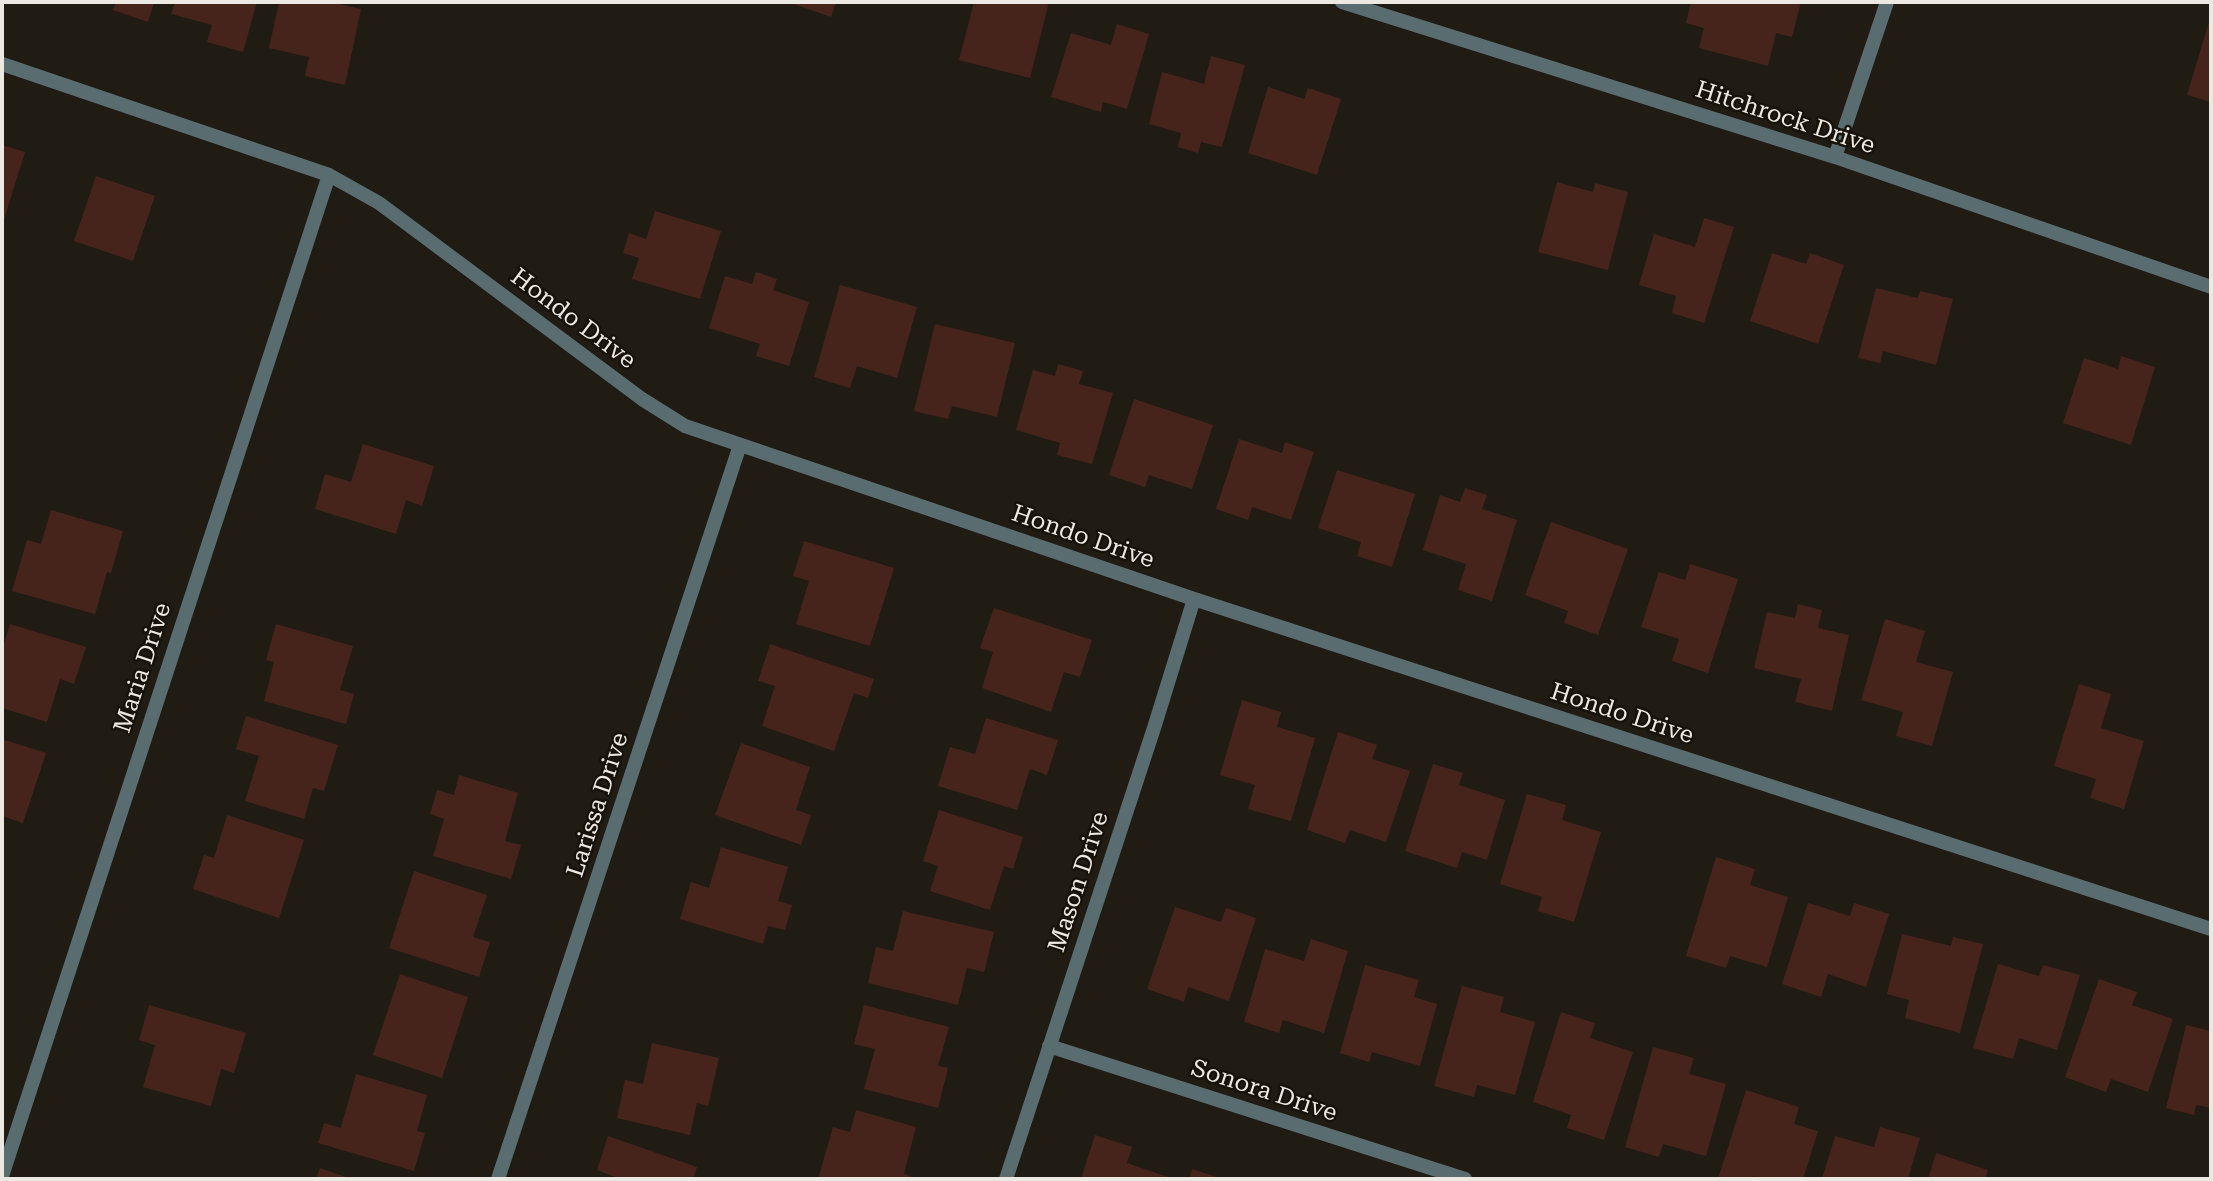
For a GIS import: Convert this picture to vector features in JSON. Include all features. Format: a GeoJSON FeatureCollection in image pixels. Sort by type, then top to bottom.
{"type":"FeatureCollection","features":[{"type":"Feature","properties":{"kind":"street","name":"Hitchrock Drive"},"geometry":{"type":"LineString","coordinates":[[1342,2],[1382,8],[1835,157],[2211,287]]}},
{"type":"Feature","properties":{"kind":"street"},"geometry":{"type":"LineString","coordinates":[[1835,157],[1887,2]]}},
{"type":"Feature","properties":{"kind":"street","name":"Hondo Drive"},"geometry":{"type":"LineString","coordinates":[[2,64],[329,175],[379,203],[642,399],[685,426],[1194,599],[2211,929]]}},
{"type":"Feature","properties":{"kind":"street","name":"Maria Drive"},"geometry":{"type":"LineString","coordinates":[[2,1176],[329,175]]}},
{"type":"Feature","properties":{"kind":"street","name":"Larissa Drive"},"geometry":{"type":"LineString","coordinates":[[498,1179],[740,444]]}},
{"type":"Feature","properties":{"kind":"street","name":"Mason Drive"},"geometry":{"type":"LineString","coordinates":[[1006,1179],[1194,599]]}},
{"type":"Feature","properties":{"kind":"street","name":"Sonora Drive"},"geometry":{"type":"LineString","coordinates":[[1049,1045],[1465,1179]]}},
{"type":"Feature","properties":{"kind":"building"},"geometry":{"type":"Polygon","coordinates":[[[116,2],[154,2],[148,22],[113,10],[116,2]]]}},
{"type":"Feature","properties":{"kind":"building"},"geometry":{"type":"Polygon","coordinates":[[[175,2],[257,2],[243,52],[207,42],[212,25],[171,14],[175,2]]]}},
{"type":"Feature","properties":{"kind":"building"},"geometry":{"type":"Polygon","coordinates":[[[279,2],[330,2],[361,9],[345,85],[305,76],[309,57],[269,48],[279,2]]]}},
{"type":"Feature","properties":{"kind":"building"},"geometry":{"type":"Polygon","coordinates":[[[788,2],[836,2],[831,17],[788,2]]]}},
{"type":"Feature","properties":{"kind":"building"},"geometry":{"type":"Polygon","coordinates":[[[974,2],[1049,2],[1030,78],[959,60],[974,2]]]}},
{"type":"Feature","properties":{"kind":"building"},"geometry":{"type":"Polygon","coordinates":[[[1691,2],[1801,2],[1792,37],[1776,33],[1768,66],[1699,48],[1704,28],[1686,23],[1691,2]]]}},
{"type":"Feature","properties":{"kind":"building"},"geometry":{"type":"Polygon","coordinates":[[[2209,22],[2211,23],[2211,102],[2187,95],[2209,22]]]}},
{"type":"Feature","properties":{"kind":"building"},"geometry":{"type":"Polygon","coordinates":[[[1117,24],[1149,34],[1127,109],[1103,102],[1101,112],[1051,97],[1071,33],[1111,45],[1117,24]]]}},
{"type":"Feature","properties":{"kind":"building"},"geometry":{"type":"Polygon","coordinates":[[[1211,56],[1245,65],[1222,147],[1201,142],[1198,153],[1178,147],[1181,133],[1149,124],[1162,72],[1204,84],[1211,56]]]}},
{"type":"Feature","properties":{"kind":"building"},"geometry":{"type":"Polygon","coordinates":[[[1268,87],[1304,99],[1308,88],[1341,99],[1317,175],[1248,153],[1268,87]]]}},
{"type":"Feature","properties":{"kind":"building"},"geometry":{"type":"Polygon","coordinates":[[[2,145],[25,152],[2,226],[2,145]]]}},
{"type":"Feature","properties":{"kind":"building"},"geometry":{"type":"Polygon","coordinates":[[[96,176],[155,196],[133,261],[74,241],[96,176]]]}},
{"type":"Feature","properties":{"kind":"building"},"geometry":{"type":"Polygon","coordinates":[[[1557,182],[1593,192],[1595,183],[1628,192],[1608,270],[1538,252],[1557,182]]]}},
{"type":"Feature","properties":{"kind":"building"},"geometry":{"type":"Polygon","coordinates":[[[655,211],[721,231],[700,299],[632,279],[639,258],[623,253],[629,233],[646,239],[655,211]]]}},
{"type":"Feature","properties":{"kind":"building"},"geometry":{"type":"Polygon","coordinates":[[[1704,218],[1734,227],[1704,323],[1672,313],[1676,296],[1639,285],[1654,234],[1695,247],[1704,218]]]}},
{"type":"Feature","properties":{"kind":"building"},"geometry":{"type":"Polygon","coordinates":[[[1772,253],[1806,264],[1810,253],[1844,265],[1818,344],[1750,321],[1772,253]]]}},
{"type":"Feature","properties":{"kind":"building"},"geometry":{"type":"Polygon","coordinates":[[[756,272],[777,279],[773,290],[809,302],[789,366],[756,356],[760,344],[709,328],[725,276],[752,284],[756,272]]]}},
{"type":"Feature","properties":{"kind":"building"},"geometry":{"type":"Polygon","coordinates":[[[840,285],[917,307],[897,378],[857,366],[850,388],[814,377],[840,285]]]}},
{"type":"Feature","properties":{"kind":"building"},"geometry":{"type":"Polygon","coordinates":[[[1876,288],[1918,298],[1920,291],[1953,299],[1936,365],[1883,351],[1880,363],[1858,358],[1876,288]]]}},
{"type":"Feature","properties":{"kind":"building"},"geometry":{"type":"Polygon","coordinates":[[[935,324],[1015,343],[997,417],[952,406],[948,419],[914,411],[935,324]]]}},
{"type":"Feature","properties":{"kind":"building"},"geometry":{"type":"Polygon","coordinates":[[[2121,356],[2155,367],[2131,445],[2063,423],[2084,358],[2118,369],[2121,356]]]}},
{"type":"Feature","properties":{"kind":"building"},"geometry":{"type":"Polygon","coordinates":[[[1058,364],[1083,371],[1079,384],[1113,393],[1092,464],[1057,455],[1060,443],[1016,430],[1033,370],[1055,376],[1058,364]]]}},
{"type":"Feature","properties":{"kind":"building"},"geometry":{"type":"Polygon","coordinates":[[[1134,399],[1213,425],[1192,489],[1149,475],[1145,487],[1109,475],[1134,399]]]}},
{"type":"Feature","properties":{"kind":"building"},"geometry":{"type":"Polygon","coordinates":[[[1239,439],[1282,453],[1285,442],[1314,452],[1291,520],[1252,507],[1248,520],[1216,509],[1239,439]]]}},
{"type":"Feature","properties":{"kind":"building"},"geometry":{"type":"Polygon","coordinates":[[[363,444],[434,466],[422,506],[406,500],[396,534],[315,509],[325,474],[351,482],[363,444]]]}},
{"type":"Feature","properties":{"kind":"building"},"geometry":{"type":"Polygon","coordinates":[[[1337,470],[1415,494],[1392,567],[1357,556],[1361,542],[1318,528],[1337,470]]]}},
{"type":"Feature","properties":{"kind":"building"},"geometry":{"type":"Polygon","coordinates":[[[1465,488],[1487,495],[1482,509],[1517,520],[1492,601],[1458,590],[1466,564],[1423,550],[1440,495],[1460,502],[1465,488]]]}},
{"type":"Feature","properties":{"kind":"building"},"geometry":{"type":"Polygon","coordinates":[[[51,510],[123,531],[95,614],[12,591],[27,540],[41,544],[51,510]]]}},
{"type":"Feature","properties":{"kind":"building"},"geometry":{"type":"Polygon","coordinates":[[[1551,522],[1628,549],[1598,635],[1564,623],[1568,611],[1525,595],[1551,522]]]}},
{"type":"Feature","properties":{"kind":"building"},"geometry":{"type":"Polygon","coordinates":[[[804,541],[894,568],[870,646],[796,624],[809,581],[793,576],[804,541]]]}},
{"type":"Feature","properties":{"kind":"building"},"geometry":{"type":"Polygon","coordinates":[[[1690,564],[1738,579],[1708,673],[1672,661],[1679,639],[1641,627],[1659,572],[1685,580],[1690,564]]]}},
{"type":"Feature","properties":{"kind":"building"},"geometry":{"type":"Polygon","coordinates":[[[1798,604],[1822,610],[1818,628],[1849,635],[1832,711],[1795,702],[1801,679],[1754,668],[1767,612],[1795,618],[1798,604]]]}},
{"type":"Feature","properties":{"kind":"building"},"geometry":{"type":"Polygon","coordinates":[[[994,608],[1092,640],[1080,677],[1064,672],[1051,712],[982,688],[993,652],[980,648],[994,608]]]}},
{"type":"Feature","properties":{"kind":"building"},"geometry":{"type":"Polygon","coordinates":[[[1885,619],[1925,631],[1916,662],[1953,672],[1932,746],[1896,736],[1903,712],[1861,700],[1885,619]]]}},
{"type":"Feature","properties":{"kind":"building"},"geometry":{"type":"Polygon","coordinates":[[[10,624],[86,647],[74,684],[60,679],[47,722],[2,708],[2,650],[10,624]]]}},
{"type":"Feature","properties":{"kind":"building"},"geometry":{"type":"Polygon","coordinates":[[[276,624],[353,646],[340,690],[354,694],[346,724],[264,701],[274,662],[266,660],[276,624]]]}},
{"type":"Feature","properties":{"kind":"building"},"geometry":{"type":"Polygon","coordinates":[[[770,644],[874,679],[868,698],[854,693],[834,751],[762,726],[775,686],[758,681],[770,644]]]}},
{"type":"Feature","properties":{"kind":"building"},"geometry":{"type":"Polygon","coordinates":[[[2079,684],[2111,694],[2101,728],[2144,741],[2124,809],[2090,798],[2096,779],[2054,766],[2079,684]]]}},
{"type":"Feature","properties":{"kind":"building"},"geometry":{"type":"Polygon","coordinates":[[[1242,700],[1281,712],[1277,727],[1315,738],[1291,821],[1248,809],[1255,785],[1220,775],[1242,700]]]}},
{"type":"Feature","properties":{"kind":"building"},"geometry":{"type":"Polygon","coordinates":[[[246,716],[338,745],[324,791],[313,788],[304,819],[245,801],[259,756],[236,749],[246,716]]]}},
{"type":"Feature","properties":{"kind":"building"},"geometry":{"type":"Polygon","coordinates":[[[986,718],[1058,740],[1047,775],[1030,769],[1017,810],[938,786],[950,747],[975,754],[986,718]]]}},
{"type":"Feature","properties":{"kind":"building"},"geometry":{"type":"Polygon","coordinates":[[[1338,732],[1377,745],[1372,759],[1410,771],[1386,842],[1350,830],[1345,843],[1307,830],[1338,732]]]}},
{"type":"Feature","properties":{"kind":"building"},"geometry":{"type":"Polygon","coordinates":[[[2,739],[46,753],[23,823],[2,816],[2,739]]]}},
{"type":"Feature","properties":{"kind":"building"},"geometry":{"type":"Polygon","coordinates":[[[741,743],[810,767],[796,810],[811,815],[801,845],[715,815],[741,743]]]}},
{"type":"Feature","properties":{"kind":"building"},"geometry":{"type":"Polygon","coordinates":[[[1433,764],[1463,773],[1459,785],[1505,800],[1487,860],[1462,852],[1457,868],[1405,851],[1433,764]]]}},
{"type":"Feature","properties":{"kind":"building"},"geometry":{"type":"Polygon","coordinates":[[[459,775],[518,793],[505,841],[521,845],[511,879],[433,856],[444,819],[430,814],[437,790],[454,795],[459,775]]]}},
{"type":"Feature","properties":{"kind":"building"},"geometry":{"type":"Polygon","coordinates":[[[1527,794],[1566,805],[1562,820],[1601,832],[1574,922],[1538,911],[1542,897],[1500,884],[1527,794]]]}},
{"type":"Feature","properties":{"kind":"building"},"geometry":{"type":"Polygon","coordinates":[[[939,810],[1023,837],[1013,869],[1004,866],[990,910],[930,891],[938,866],[923,861],[939,810]]]}},
{"type":"Feature","properties":{"kind":"building"},"geometry":{"type":"Polygon","coordinates":[[[227,815],[304,840],[279,918],[193,889],[204,855],[214,858],[227,815]]]}},
{"type":"Feature","properties":{"kind":"building"},"geometry":{"type":"Polygon","coordinates":[[[721,847],[788,867],[778,901],[792,905],[785,930],[768,926],[763,944],[680,919],[691,882],[709,888],[721,847]]]}},
{"type":"Feature","properties":{"kind":"building"},"geometry":{"type":"Polygon","coordinates":[[[1716,857],[1755,869],[1750,885],[1788,897],[1767,967],[1730,956],[1726,968],[1686,956],[1716,857]]]}},
{"type":"Feature","properties":{"kind":"building"},"geometry":{"type":"Polygon","coordinates":[[[414,871],[487,895],[473,937],[490,942],[479,977],[389,948],[414,871]]]}},
{"type":"Feature","properties":{"kind":"building"},"geometry":{"type":"Polygon","coordinates":[[[1808,903],[1850,916],[1854,903],[1889,914],[1866,987],[1828,974],[1821,997],[1782,984],[1808,903]]]}},
{"type":"Feature","properties":{"kind":"building"},"geometry":{"type":"Polygon","coordinates":[[[1175,907],[1221,922],[1226,908],[1256,918],[1229,1001],[1188,987],[1184,1002],[1147,989],[1175,907]]]}},
{"type":"Feature","properties":{"kind":"building"},"geometry":{"type":"Polygon","coordinates":[[[903,911],[994,932],[984,972],[967,968],[958,1005],[868,983],[876,947],[893,951],[903,911]]]}},
{"type":"Feature","properties":{"kind":"building"},"geometry":{"type":"Polygon","coordinates":[[[1902,934],[1951,946],[1953,937],[1983,944],[1960,1033],[1905,1018],[1909,1000],[1887,994],[1902,934]]]}},
{"type":"Feature","properties":{"kind":"building"},"geometry":{"type":"Polygon","coordinates":[[[1311,939],[1348,951],[1324,1033],[1283,1020],[1279,1033],[1244,1022],[1265,949],[1304,961],[1311,939]]]}},
{"type":"Feature","properties":{"kind":"building"},"geometry":{"type":"Polygon","coordinates":[[[1998,964],[2039,976],[2043,965],[2080,975],[2057,1050],[2019,1038],[2013,1059],[1973,1048],[1998,964]]]}},
{"type":"Feature","properties":{"kind":"building"},"geometry":{"type":"Polygon","coordinates":[[[1365,965],[1419,980],[1414,997],[1437,1004],[1420,1066],[1372,1052],[1369,1062],[1340,1053],[1365,965]]]}},
{"type":"Feature","properties":{"kind":"building"},"geometry":{"type":"Polygon","coordinates":[[[400,974],[468,997],[442,1078],[373,1055],[400,974]]]}},
{"type":"Feature","properties":{"kind":"building"},"geometry":{"type":"Polygon","coordinates":[[[2099,979],[2137,992],[2132,1005],[2173,1019],[2148,1092],[2111,1079],[2106,1092],[2065,1077],[2099,979]]]}},
{"type":"Feature","properties":{"kind":"building"},"geometry":{"type":"Polygon","coordinates":[[[1462,986],[1504,997],[1500,1012],[1535,1022],[1515,1095],[1477,1085],[1474,1097],[1434,1086],[1462,986]]]}},
{"type":"Feature","properties":{"kind":"building"},"geometry":{"type":"Polygon","coordinates":[[[149,1005],[246,1033],[234,1073],[221,1069],[211,1106],[143,1087],[155,1045],[139,1040],[149,1005]]]}},
{"type":"Feature","properties":{"kind":"building"},"geometry":{"type":"Polygon","coordinates":[[[864,1005],[949,1027],[938,1066],[948,1068],[938,1108],[864,1089],[875,1049],[854,1044],[864,1005]]]}},
{"type":"Feature","properties":{"kind":"building"},"geometry":{"type":"Polygon","coordinates":[[[1561,1012],[1595,1023],[1590,1038],[1633,1052],[1604,1140],[1567,1128],[1571,1115],[1533,1102],[1561,1012]]]}},
{"type":"Feature","properties":{"kind":"building"},"geometry":{"type":"Polygon","coordinates":[[[2186,1025],[2211,1031],[2211,1108],[2196,1105],[2194,1115],[2166,1108],[2186,1025]]]}},
{"type":"Feature","properties":{"kind":"building"},"geometry":{"type":"Polygon","coordinates":[[[652,1043],[719,1058],[708,1106],[697,1103],[690,1135],[617,1118],[625,1080],[643,1084],[652,1043]]]}},
{"type":"Feature","properties":{"kind":"building"},"geometry":{"type":"Polygon","coordinates":[[[1653,1047],[1694,1058],[1689,1074],[1726,1084],[1706,1156],[1663,1144],[1659,1157],[1625,1147],[1653,1047]]]}},
{"type":"Feature","properties":{"kind":"building"},"geometry":{"type":"Polygon","coordinates":[[[356,1074],[427,1095],[417,1131],[425,1133],[414,1171],[318,1143],[324,1123],[341,1128],[356,1074]]]}},
{"type":"Feature","properties":{"kind":"building"},"geometry":{"type":"Polygon","coordinates":[[[1746,1090],[1799,1107],[1794,1124],[1818,1131],[1803,1179],[1762,1179],[1753,1176],[1752,1179],[1718,1179],[1746,1090]]]}},
{"type":"Feature","properties":{"kind":"building"},"geometry":{"type":"Polygon","coordinates":[[[856,1110],[916,1127],[904,1174],[918,1179],[818,1179],[833,1127],[850,1132],[856,1110]]]}},
{"type":"Feature","properties":{"kind":"building"},"geometry":{"type":"Polygon","coordinates":[[[1880,1127],[1920,1138],[1908,1179],[1822,1179],[1835,1136],[1874,1147],[1880,1127]]]}},
{"type":"Feature","properties":{"kind":"building"},"geometry":{"type":"Polygon","coordinates":[[[1095,1135],[1132,1147],[1127,1163],[1168,1177],[1167,1179],[1081,1179],[1095,1135]]]}},
{"type":"Feature","properties":{"kind":"building"},"geometry":{"type":"Polygon","coordinates":[[[608,1136],[697,1167],[693,1179],[614,1179],[615,1177],[597,1170],[608,1136]]]}},
{"type":"Feature","properties":{"kind":"building"},"geometry":{"type":"Polygon","coordinates":[[[1936,1153],[1988,1170],[1985,1179],[1928,1179],[1936,1153]]]}},
{"type":"Feature","properties":{"kind":"building"},"geometry":{"type":"Polygon","coordinates":[[[320,1168],[352,1179],[316,1179],[320,1168]]]}},
{"type":"Feature","properties":{"kind":"building"},"geometry":{"type":"Polygon","coordinates":[[[1192,1169],[1223,1179],[1189,1179],[1192,1169]]]}}]}
